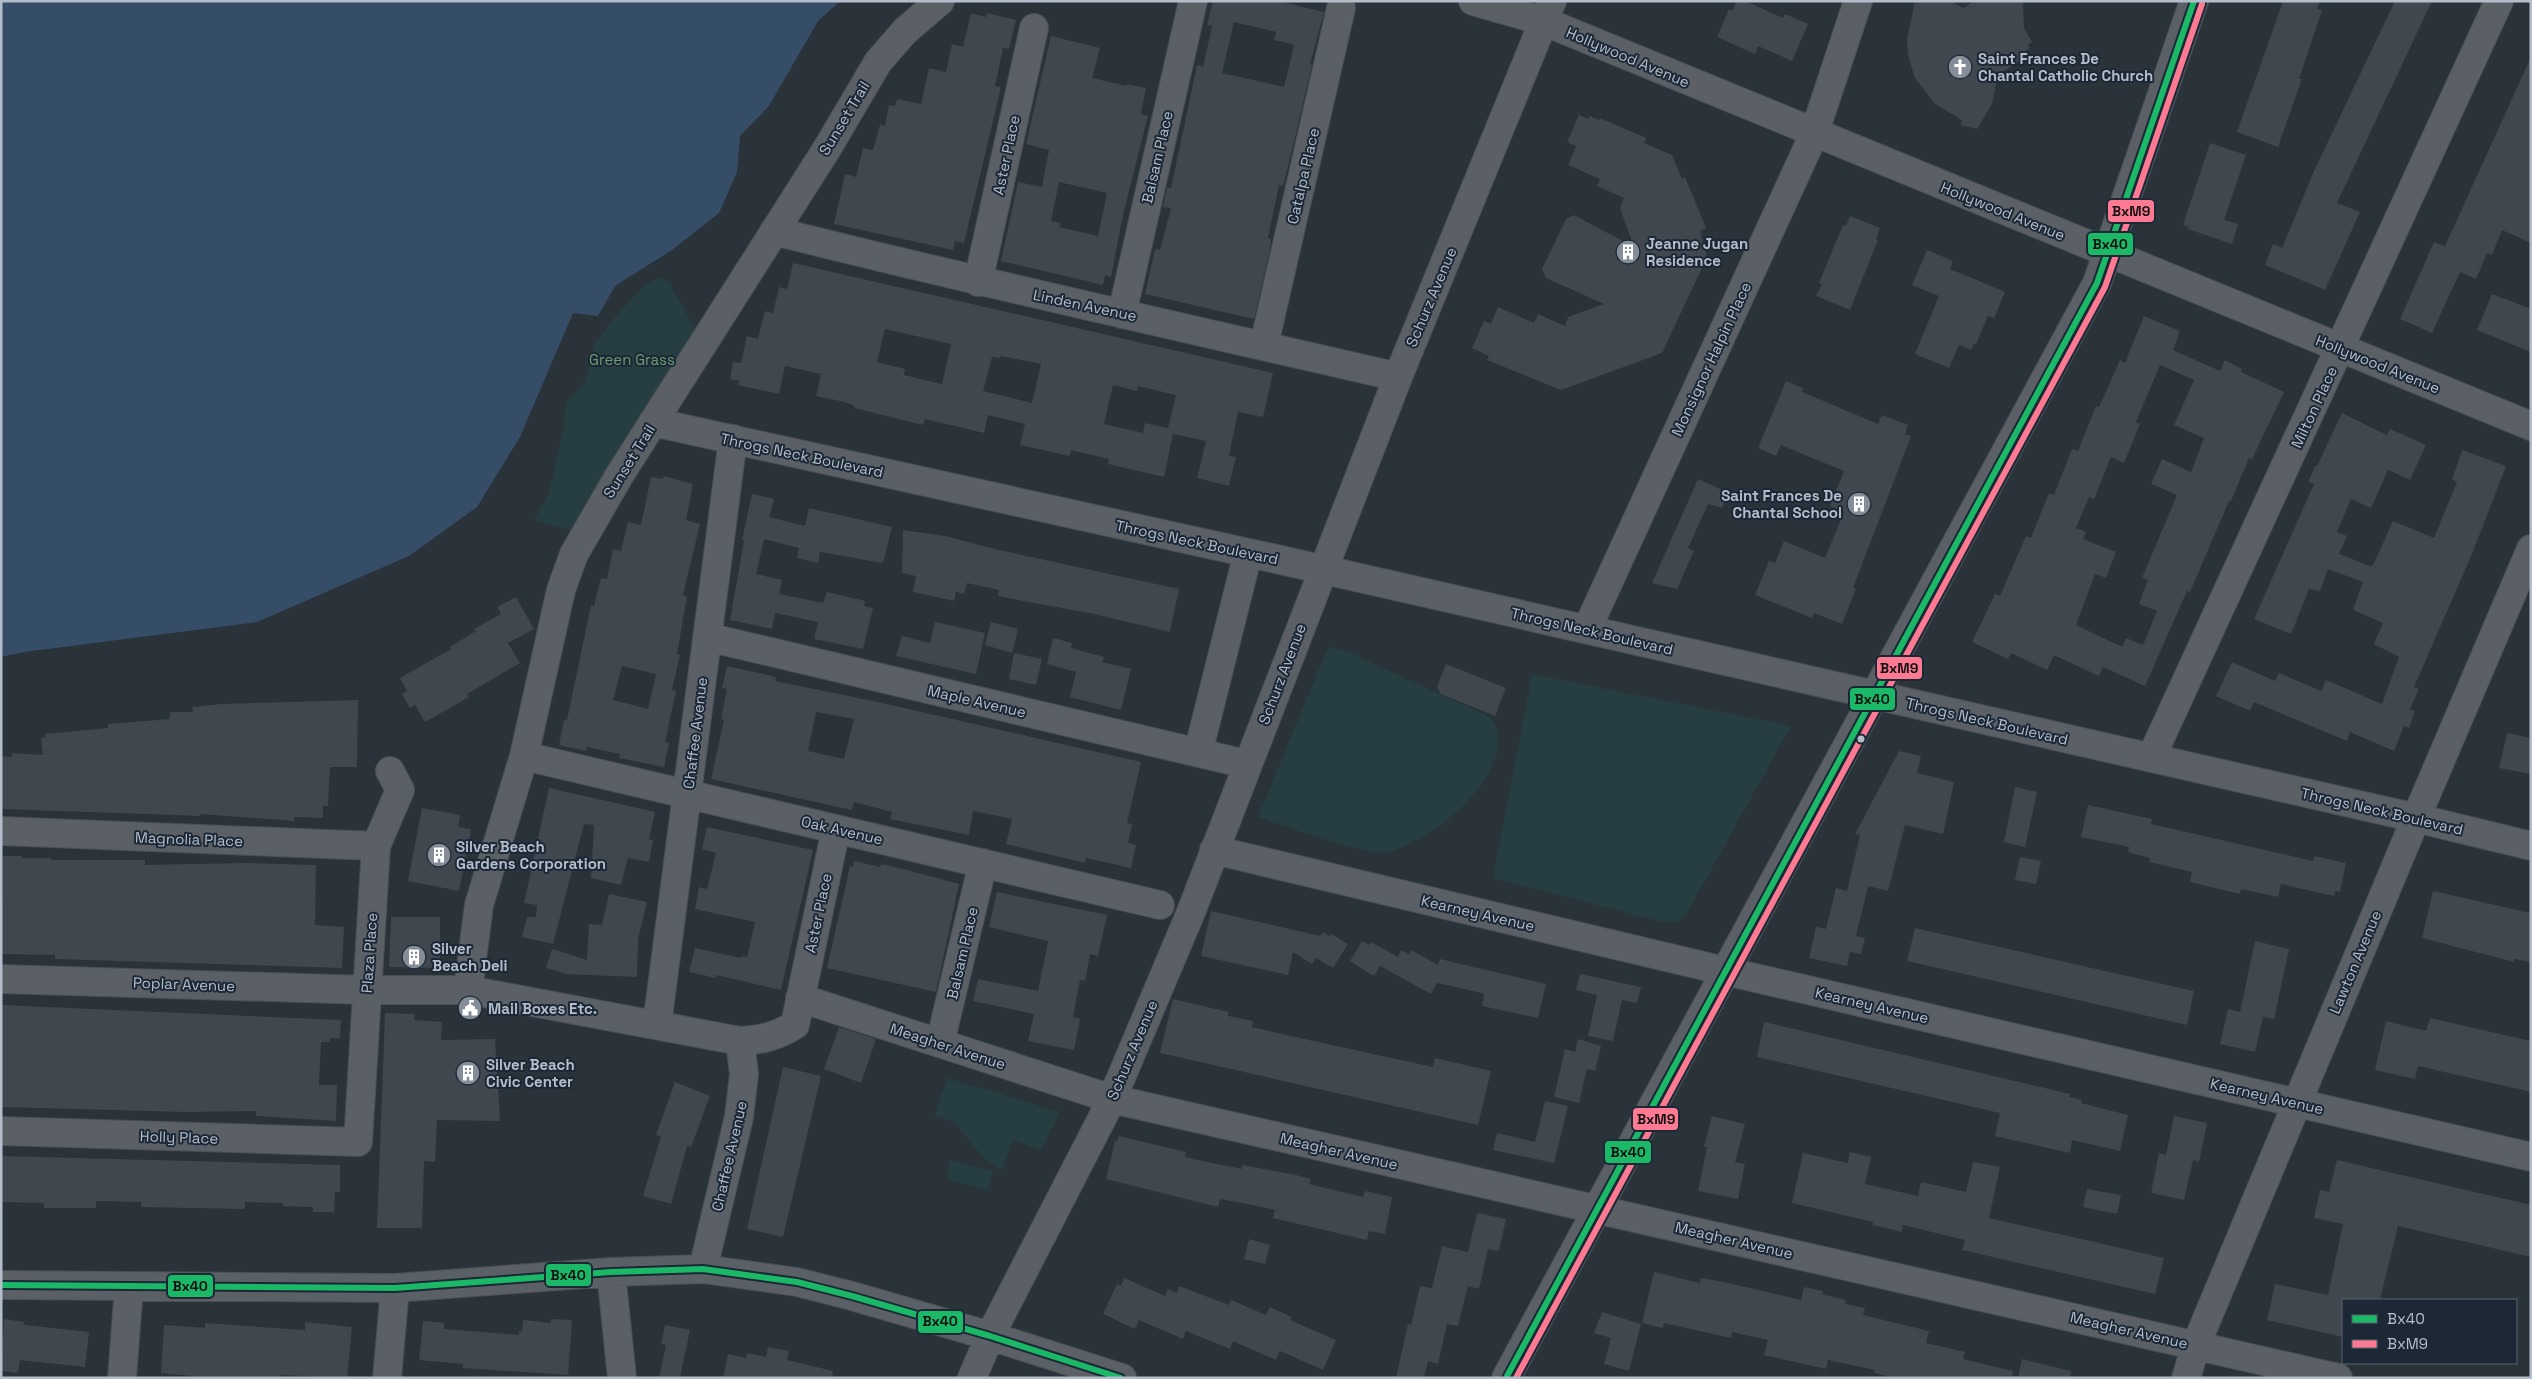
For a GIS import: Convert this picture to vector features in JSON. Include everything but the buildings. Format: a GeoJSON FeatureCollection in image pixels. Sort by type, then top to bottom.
{"type":"FeatureCollection","features":[{"type":"Feature","properties":{"kind":"street","name":"Sunset Trail"},"geometry":{"type":"LineString","coordinates":[[468,990],[479,905],[524,756],[561,590],[574,554],[653,422],[878,62],[905,31],[940,1]]}},
{"type":"Feature","properties":{"kind":"street","name":"Balsam Place"},"geometry":{"type":"LineString","coordinates":[[1122,314],[1193,1]]}},
{"type":"Feature","properties":{"kind":"street","name":"Hollywood Avenue"},"geometry":{"type":"LineString","coordinates":[[1473,1],[1547,11],[1814,134],[2531,426]]}},
{"type":"Feature","properties":{"kind":"street","name":"Monsignor Halpin Place"},"geometry":{"type":"LineString","coordinates":[[1587,629],[1814,134],[1858,1]]}},
{"type":"Feature","properties":{"kind":"street"},"geometry":{"type":"LineString","coordinates":[[1506,1378],[2089,299],[2109,255],[2194,1]]}},
{"type":"Feature","properties":{"kind":"street","name":"Milton Place"},"geometry":{"type":"LineString","coordinates":[[2151,758],[2341,349],[2499,1]]}},
{"type":"Feature","properties":{"kind":"street","name":"Catalpa Place"},"geometry":{"type":"LineString","coordinates":[[1264,345],[1342,8]]}},
{"type":"Feature","properties":{"kind":"street","name":"Schurz Avenue"},"geometry":{"type":"LineString","coordinates":[[972,1378],[990,1336],[1112,1099],[1191,912],[1246,764],[1398,377],[1547,11]]}},
{"type":"Feature","properties":{"kind":"street","name":"Aster Place"},"geometry":{"type":"LineString","coordinates":[[978,282],[1034,28]]}},
{"type":"Feature","properties":{"kind":"street","name":"Linden Avenue"},"geometry":{"type":"LineString","coordinates":[[774,231],[978,282],[1264,345],[1398,377]]}},
{"type":"Feature","properties":{"kind":"street","name":"Throgs Neck Boulevard"},"geometry":{"type":"LineString","coordinates":[[653,422],[1587,629],[2416,818],[2531,846]]}},
{"type":"Feature","properties":{"kind":"street","name":"Chaffee Avenue"},"geometry":{"type":"LineString","coordinates":[[657,1026],[733,440]]}},
{"type":"Feature","properties":{"kind":"street","name":"Lawton Avenue"},"geometry":{"type":"LineString","coordinates":[[2186,1378],[2196,1344],[2296,1102],[2531,549]]}},
{"type":"Feature","properties":{"kind":"street"},"geometry":{"type":"LineString","coordinates":[[1198,753],[1248,553]]}},
{"type":"Feature","properties":{"kind":"street","name":"Maple Avenue"},"geometry":{"type":"LineString","coordinates":[[707,637],[1246,764]]}},
{"type":"Feature","properties":{"kind":"street","name":"Oak Avenue"},"geometry":{"type":"LineString","coordinates":[[524,756],[1160,905]]}},
{"type":"Feature","properties":{"kind":"street","name":"Plaza Place"},"geometry":{"type":"LineString","coordinates":[[358,1142],[376,846],[400,790],[390,771]]}},
{"type":"Feature","properties":{"kind":"street","name":"Aster Place"},"geometry":{"type":"LineString","coordinates":[[800,998],[836,829]]}},
{"type":"Feature","properties":{"kind":"street","name":"Magnolia Place"},"geometry":{"type":"LineString","coordinates":[[1,831],[376,846]]}},
{"type":"Feature","properties":{"kind":"street","name":"Kearney Avenue"},"geometry":{"type":"LineString","coordinates":[[1214,850],[1726,971],[2531,1157]]}},
{"type":"Feature","properties":{"kind":"street","name":"Balsam Place"},"geometry":{"type":"LineString","coordinates":[[940,1043],[983,864]]}},
{"type":"Feature","properties":{"kind":"street","name":"Poplar Avenue"},"geometry":{"type":"LineString","coordinates":[[1,979],[367,990]]}},
{"type":"Feature","properties":{"kind":"street"},"geometry":{"type":"LineString","coordinates":[[367,990],[468,990],[740,1041],[761,1040],[780,1034],[795,1024],[800,998]]}},
{"type":"Feature","properties":{"kind":"street","name":"Meagher Avenue"},"geometry":{"type":"LineString","coordinates":[[800,998],[1112,1099],[2196,1344],[2338,1378]]}},
{"type":"Feature","properties":{"kind":"street","name":"Chaffee Avenue"},"geometry":{"type":"LineString","coordinates":[[703,1270],[739,1117],[744,1074],[740,1041]]}},
{"type":"Feature","properties":{"kind":"street","name":"Holly Place"},"geometry":{"type":"LineString","coordinates":[[1,1131],[358,1142]]}},
{"type":"Feature","properties":{"kind":"street"},"geometry":{"type":"LineString","coordinates":[[1,1285],[395,1288],[611,1272],[703,1270],[797,1282],[990,1336],[1122,1378]]}},
{"type":"Feature","properties":{"kind":"street"},"geometry":{"type":"LineString","coordinates":[[611,1272],[622,1378]]}},
{"type":"Feature","properties":{"kind":"street"},"geometry":{"type":"LineString","coordinates":[[122,1378],[129,1287]]}},
{"type":"Feature","properties":{"kind":"street"},"geometry":{"type":"LineString","coordinates":[[387,1378],[395,1288]]}},
{"type":"Feature","properties":{"kind":"green space","name":"Green Grass"},"geometry":{"type":"Polygon","coordinates":[[[661,277],[670,283],[696,332],[571,530],[534,520],[549,493],[564,425],[566,402],[585,381],[594,344],[620,311],[645,285],[661,277]]]}},
{"type":"Feature","properties":{"kind":"green space"},"geometry":{"type":"Polygon","coordinates":[[[1328,647],[1349,652],[1490,717],[1497,730],[1497,748],[1492,766],[1482,784],[1469,800],[1437,828],[1405,846],[1387,853],[1343,845],[1258,817],[1328,647]]]}},
{"type":"Feature","properties":{"kind":"green space"},"geometry":{"type":"Polygon","coordinates":[[[1532,674],[1791,726],[1686,915],[1679,921],[1662,922],[1493,878],[1532,674]]]}},
{"type":"Feature","properties":{"kind":"green space"},"geometry":{"type":"Polygon","coordinates":[[[948,1078],[1060,1112],[1041,1151],[1013,1140],[1002,1170],[984,1159],[955,1123],[934,1115],[948,1078]]]}},
{"type":"Feature","properties":{"kind":"green space"},"geometry":{"type":"Polygon","coordinates":[[[950,1160],[993,1171],[988,1190],[946,1179],[950,1160]]]}},
{"type":"Feature","properties":{"kind":"water"},"geometry":{"type":"Polygon","coordinates":[[[1,1],[840,1],[818,21],[769,106],[740,136],[737,172],[719,213],[672,250],[615,286],[598,316],[573,313],[520,437],[477,507],[409,556],[257,622],[24,652],[1,657],[1,1]]]}},
{"type":"Feature","properties":{"kind":"transit line","name":"Bx40"},"geometry":{"type":"LineString","coordinates":[[1506,1378],[2097,283],[2194,1]]}},
{"type":"Feature","properties":{"kind":"transit line","name":"BxM9"},"geometry":{"type":"LineString","coordinates":[[1516,1378],[2105,287],[2202,4]]}},
{"type":"Feature","properties":{"kind":"transit line","name":"Bx40"},"geometry":{"type":"LineString","coordinates":[[1,1285],[395,1288],[611,1272],[703,1269],[797,1282],[852,1296],[990,1336],[1121,1378]]}},
{"type":"Feature","properties":{"kind":"place","name":"Saint Frances De Chantal Catholic Church"},"geometry":{"type":"Point","coordinates":[1960,67]}},
{"type":"Feature","properties":{"kind":"place","name":"Jeanne Jugan Residence"},"geometry":{"type":"Point","coordinates":[1628,252]}},
{"type":"Feature","properties":{"kind":"place","name":"Saint Frances De Chantal School"},"geometry":{"type":"Point","coordinates":[1859,504]}},
{"type":"Feature","properties":{"kind":"place","name":"Silver Beach Gardens Corporation"},"geometry":{"type":"Point","coordinates":[439,855]}},
{"type":"Feature","properties":{"kind":"place","name":"Silver Beach Deli"},"geometry":{"type":"Point","coordinates":[414,957]}},
{"type":"Feature","properties":{"kind":"place","name":"Mail Boxes Etc."},"geometry":{"type":"Point","coordinates":[470,1008]}},
{"type":"Feature","properties":{"kind":"place","name":"Silver Beach Civic Center"},"geometry":{"type":"Point","coordinates":[468,1073]}}]}
